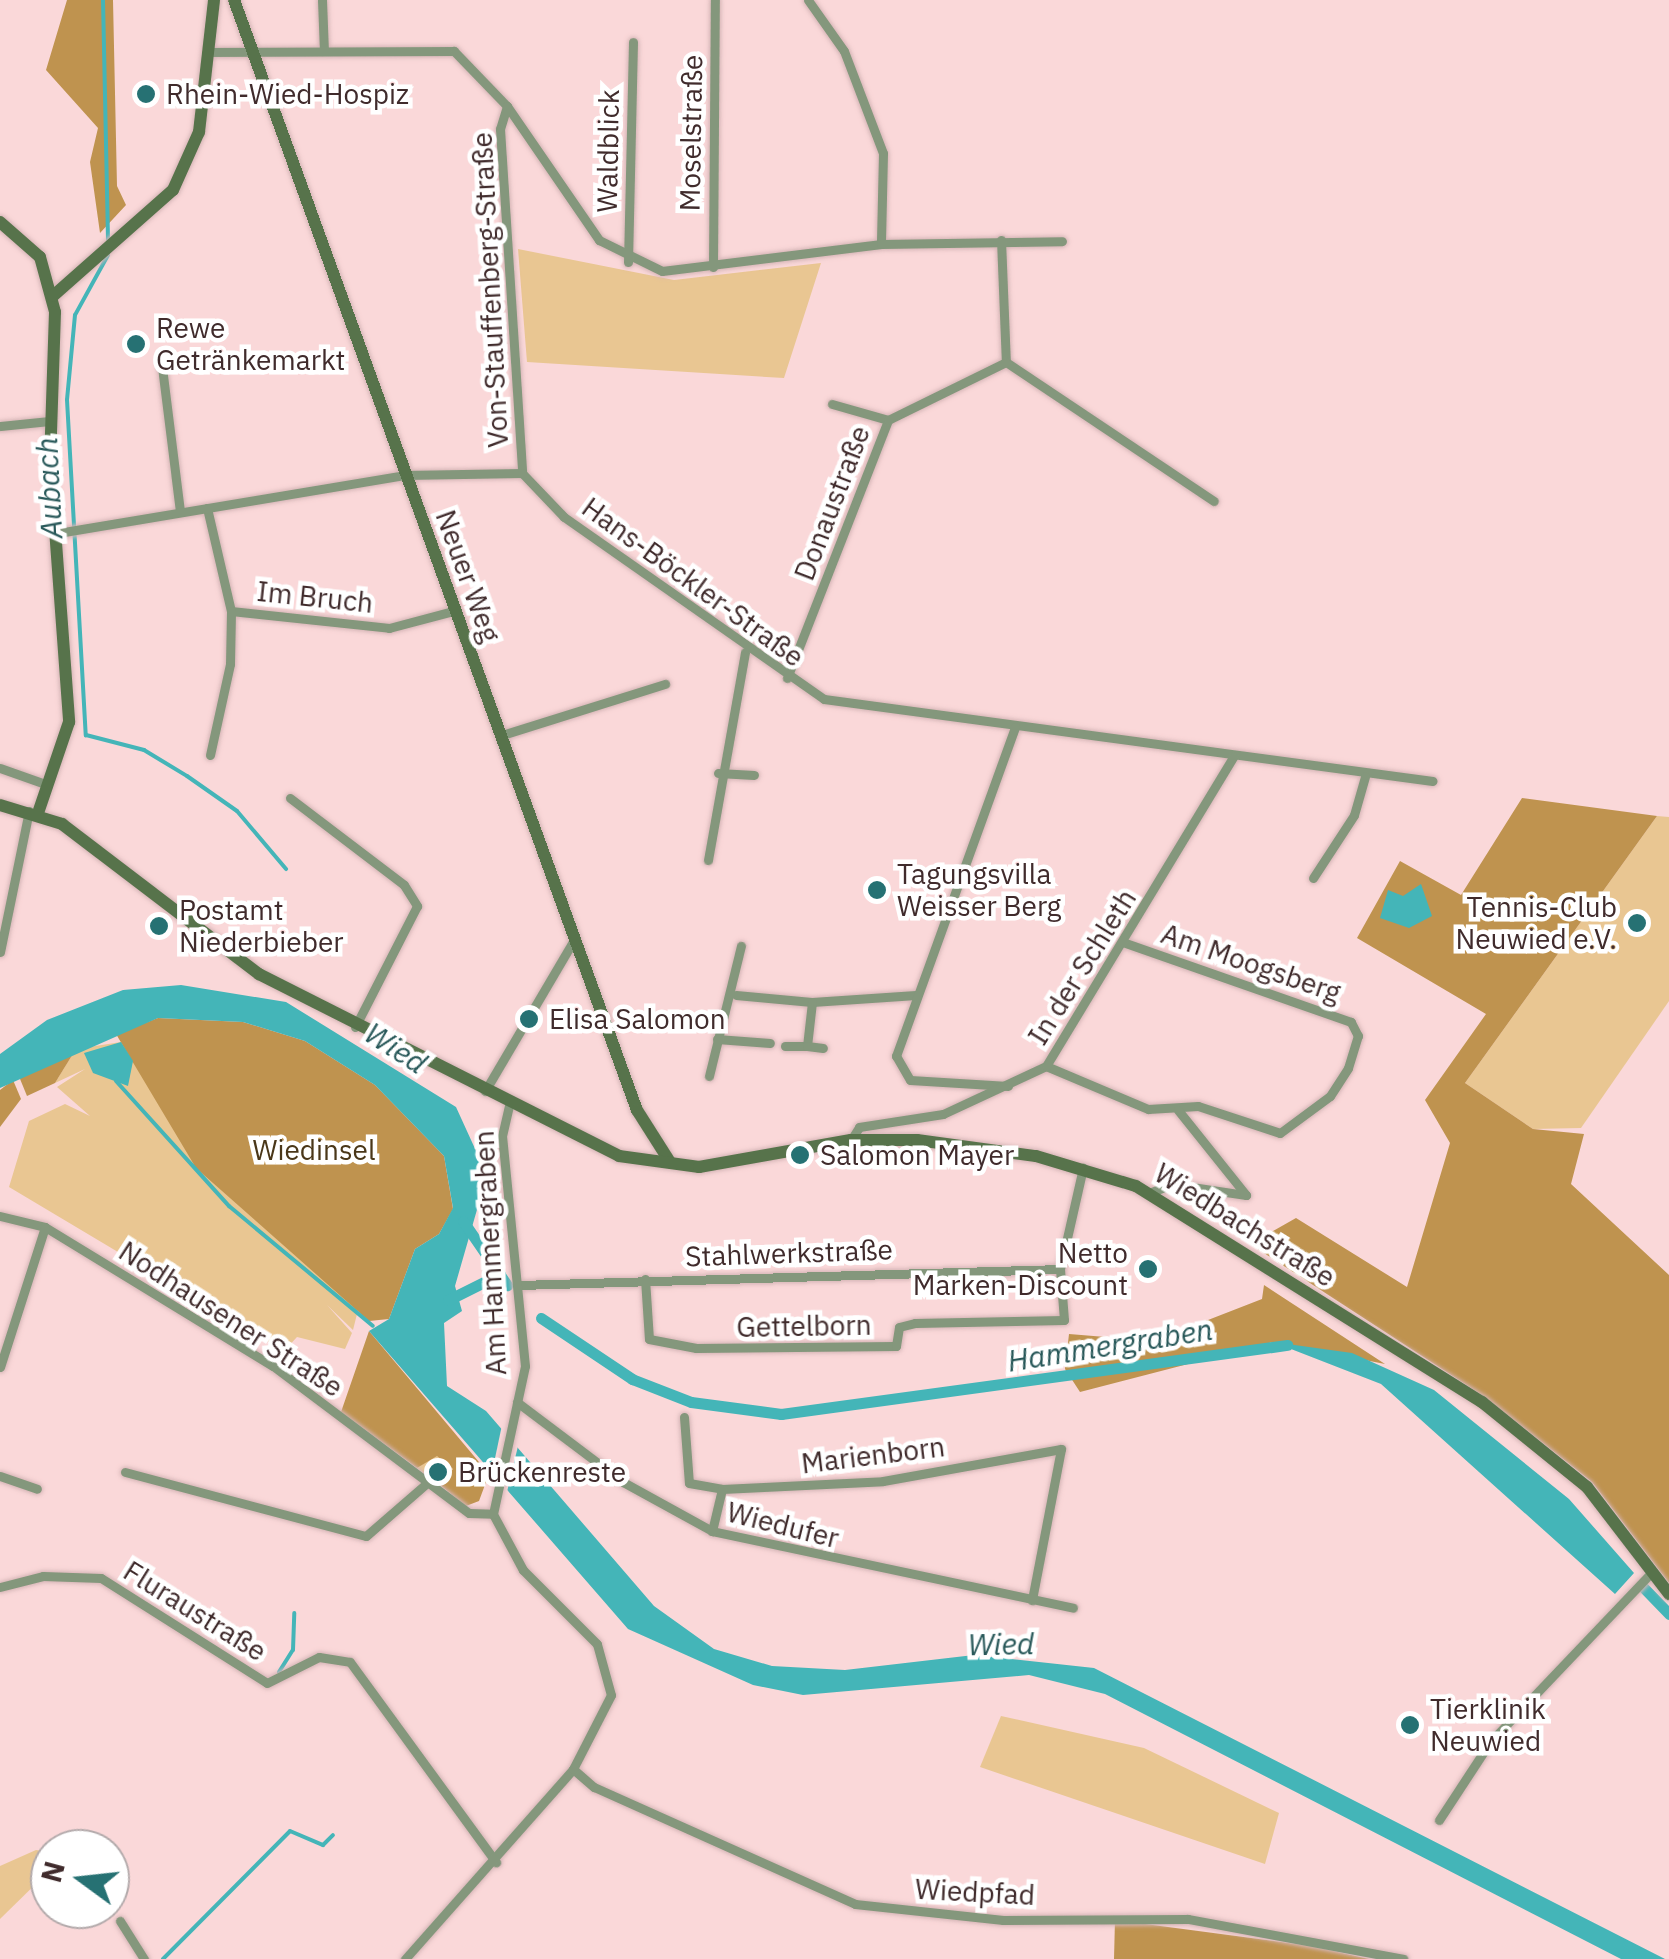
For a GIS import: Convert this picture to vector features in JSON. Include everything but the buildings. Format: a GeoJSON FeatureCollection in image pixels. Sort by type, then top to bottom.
{"type":"FeatureCollection","features":[{"type":"Feature","properties":{"kind":"street"},"geometry":{"type":"LineString","coordinates":[[53,296],[159,205],[186,166],[214,0]]}},
{"type":"Feature","properties":{"kind":"street","name":"Neuer Weg"},"geometry":{"type":"LineString","coordinates":[[234,0],[648,1140],[670,1162]]}},
{"type":"Feature","properties":{"kind":"street"},"geometry":{"type":"LineString","coordinates":[[322,0],[324,51]]}},
{"type":"Feature","properties":{"kind":"street","name":"Moselstraße"},"geometry":{"type":"LineString","coordinates":[[713,266],[715,0]]}},
{"type":"Feature","properties":{"kind":"street"},"geometry":{"type":"LineString","coordinates":[[808,0],[844,51],[883,153],[881,244]]}},
{"type":"Feature","properties":{"kind":"street","name":"Waldblick"},"geometry":{"type":"LineString","coordinates":[[628,262],[633,42]]}},
{"type":"Feature","properties":{"kind":"street"},"geometry":{"type":"LineString","coordinates":[[207,52],[454,51],[507,106],[599,240],[628,262],[662,271],[881,244],[1062,241]]}},
{"type":"Feature","properties":{"kind":"street","name":"Von-Stauffenberg-Straße"},"geometry":{"type":"LineString","coordinates":[[507,106],[500,129],[522,473]]}},
{"type":"Feature","properties":{"kind":"street"},"geometry":{"type":"LineString","coordinates":[[0,222],[28,240],[53,296],[50,420],[63,532],[70,722],[48,784],[33,812],[0,952]]}},
{"type":"Feature","properties":{"kind":"street"},"geometry":{"type":"LineString","coordinates":[[1001,240],[1006,362],[1214,501]]}},
{"type":"Feature","properties":{"kind":"street","name":"Donaustraße"},"geometry":{"type":"LineString","coordinates":[[787,678],[888,420],[1006,362]]}},
{"type":"Feature","properties":{"kind":"street"},"geometry":{"type":"LineString","coordinates":[[162,367],[180,512]]}},
{"type":"Feature","properties":{"kind":"street"},"geometry":{"type":"LineString","coordinates":[[832,404],[888,420]]}},
{"type":"Feature","properties":{"kind":"street"},"geometry":{"type":"LineString","coordinates":[[0,426],[50,420]]}},
{"type":"Feature","properties":{"kind":"street"},"geometry":{"type":"LineString","coordinates":[[63,532],[404,475],[522,473]]}},
{"type":"Feature","properties":{"kind":"street","name":"Hans-Böckler-Straße"},"geometry":{"type":"LineString","coordinates":[[522,473],[564,517],[745,652],[824,700],[1365,777],[1434,781]]}},
{"type":"Feature","properties":{"kind":"street","name":"Im Bruch"},"geometry":{"type":"LineString","coordinates":[[207,508],[231,611],[210,755]]}},
{"type":"Feature","properties":{"kind":"street","name":"Im Bruch"},"geometry":{"type":"LineString","coordinates":[[231,611],[389,628],[453,611]]}},
{"type":"Feature","properties":{"kind":"street"},"geometry":{"type":"LineString","coordinates":[[708,860],[718,773],[745,652]]}},
{"type":"Feature","properties":{"kind":"street"},"geometry":{"type":"LineString","coordinates":[[502,735],[664,684]]}},
{"type":"Feature","properties":{"kind":"street"},"geometry":{"type":"LineString","coordinates":[[1008,1086],[901,1076],[896,1056],[1015,728]]}},
{"type":"Feature","properties":{"kind":"street","name":"In der Schleth"},"geometry":{"type":"LineString","coordinates":[[851,1140],[859,1127],[943,1114],[1046,1066],[1233,757]]}},
{"type":"Feature","properties":{"kind":"street"},"geometry":{"type":"LineString","coordinates":[[0,768],[48,784]]}},
{"type":"Feature","properties":{"kind":"street"},"geometry":{"type":"LineString","coordinates":[[718,773],[754,775]]}},
{"type":"Feature","properties":{"kind":"street"},"geometry":{"type":"LineString","coordinates":[[1312,878],[1354,816],[1365,777]]}},
{"type":"Feature","properties":{"kind":"street"},"geometry":{"type":"LineString","coordinates":[[290,798],[404,885],[417,906],[355,1026]]}},
{"type":"Feature","properties":{"kind":"street"},"geometry":{"type":"LineString","coordinates":[[0,805],[33,812]]}},
{"type":"Feature","properties":{"kind":"street","name":"Wiedbachstraße"},"geometry":{"type":"LineString","coordinates":[[33,812],[258,974],[509,1106],[619,1156],[699,1166],[851,1140],[984,1146],[1083,1168],[1149,1193],[1381,1344],[1482,1402],[1588,1487],[1669,1594]]}},
{"type":"Feature","properties":{"kind":"street","name":"Am Hammergraben"},"geometry":{"type":"LineString","coordinates":[[484,1093],[574,940]]}},
{"type":"Feature","properties":{"kind":"street","name":"Am Moogsberg"},"geometry":{"type":"LineString","coordinates":[[1046,1066],[1125,1102],[1178,1110],[1198,1106],[1293,1131],[1348,1068],[1355,1028],[1123,942]]}},
{"type":"Feature","properties":{"kind":"street"},"geometry":{"type":"LineString","coordinates":[[709,1076],[717,1038],[736,995],[741,946]]}},
{"type":"Feature","properties":{"kind":"street"},"geometry":{"type":"LineString","coordinates":[[736,995],[812,1002],[916,995]]}},
{"type":"Feature","properties":{"kind":"street"},"geometry":{"type":"LineString","coordinates":[[806,1046],[812,1002]]}},
{"type":"Feature","properties":{"kind":"street"},"geometry":{"type":"LineString","coordinates":[[717,1038],[770,1042]]}},
{"type":"Feature","properties":{"kind":"street"},"geometry":{"type":"LineString","coordinates":[[784,1046],[823,1048]]}},
{"type":"Feature","properties":{"kind":"street","name":"Am Hammergraben"},"geometry":{"type":"LineString","coordinates":[[493,1514],[525,1366],[502,1136],[509,1106]]}},
{"type":"Feature","properties":{"kind":"street"},"geometry":{"type":"LineString","coordinates":[[1149,1193],[1172,1184],[1246,1196],[1178,1110]]}},
{"type":"Feature","properties":{"kind":"street"},"geometry":{"type":"LineString","coordinates":[[1060,1269],[1083,1168]]}},
{"type":"Feature","properties":{"kind":"street","name":"Nodhausener Straße"},"geometry":{"type":"LineString","coordinates":[[0,1216],[46,1227],[273,1366],[469,1513],[493,1514]]}},
{"type":"Feature","properties":{"kind":"street"},"geometry":{"type":"LineString","coordinates":[[0,1367],[46,1227]]}},
{"type":"Feature","properties":{"kind":"street","name":"Stahlwerkstraße"},"geometry":{"type":"LineString","coordinates":[[519,1285],[1060,1269]]}},
{"type":"Feature","properties":{"kind":"street","name":"Gettelborn"},"geometry":{"type":"LineString","coordinates":[[644,1280],[649,1339],[696,1348],[896,1346],[900,1327],[915,1323],[1064,1320],[1060,1269]]}},
{"type":"Feature","properties":{"kind":"street","name":"Wiedufer"},"geometry":{"type":"LineString","coordinates":[[517,1402],[623,1482],[712,1532],[1074,1608]]}},
{"type":"Feature","properties":{"kind":"street","name":"Marienborn"},"geometry":{"type":"LineString","coordinates":[[684,1418],[689,1483],[722,1489],[883,1482],[1061,1449],[1032,1600]]}},
{"type":"Feature","properties":{"kind":"street"},"geometry":{"type":"LineString","coordinates":[[125,1472],[366,1536],[427,1483]]}},
{"type":"Feature","properties":{"kind":"street"},"geometry":{"type":"LineString","coordinates":[[0,1476],[37,1489]]}},
{"type":"Feature","properties":{"kind":"street"},"geometry":{"type":"LineString","coordinates":[[712,1532],[722,1489]]}},
{"type":"Feature","properties":{"kind":"street"},"geometry":{"type":"LineString","coordinates":[[405,1959],[496,1862],[573,1770],[606,1719],[606,1662],[578,1618],[523,1570],[493,1514]]}},
{"type":"Feature","properties":{"kind":"street"},"geometry":{"type":"LineString","coordinates":[[1439,1820],[1490,1742],[1651,1573]]}},
{"type":"Feature","properties":{"kind":"street","name":"Fluraustraße"},"geometry":{"type":"LineString","coordinates":[[0,1587],[43,1576],[101,1578],[267,1683],[319,1657],[350,1662],[496,1862]]}},
{"type":"Feature","properties":{"kind":"street","name":"Wiedpfad"},"geometry":{"type":"LineString","coordinates":[[573,1770],[594,1788],[854,1904],[954,1918],[1188,1919],[1403,1959]]}},
{"type":"Feature","properties":{"kind":"street"},"geometry":{"type":"LineString","coordinates":[[125,1929],[144,1959]]}},
{"type":"Feature","properties":{"kind":"shaded area"},"geometry":{"type":"Polygon","coordinates":[[[518,249],[674,280],[821,263],[784,378],[527,362],[518,249]]]}},
{"type":"Feature","properties":{"kind":"shaded area"},"geometry":{"type":"Polygon","coordinates":[[[1657,816],[1669,817],[1669,1001],[1581,1128],[1533,1129],[1465,1083],[1657,816]]]}},
{"type":"Feature","properties":{"kind":"shaded area"},"geometry":{"type":"Polygon","coordinates":[[[121,1042],[241,1202],[281,1237],[329,1202],[358,1310],[353,1330],[327,1305],[352,1333],[345,1349],[297,1337],[284,1351],[9,1187],[29,1121],[65,1104],[90,1116],[57,1087],[85,1069],[55,1083],[76,1049],[121,1042]]]}},
{"type":"Feature","properties":{"kind":"shaded area"},"geometry":{"type":"Polygon","coordinates":[[[437,1455],[453,1469],[440,1485],[417,1468],[437,1455]]]}},
{"type":"Feature","properties":{"kind":"shaded area"},"geometry":{"type":"Polygon","coordinates":[[[1001,1716],[1144,1748],[1279,1813],[1265,1864],[980,1767],[1001,1716]]]}},
{"type":"Feature","properties":{"kind":"shaded area"},"geometry":{"type":"Polygon","coordinates":[[[30,1853],[30,1890],[0,1919],[0,1866],[30,1853]]]}},
{"type":"Feature","properties":{"kind":"green space"},"geometry":{"type":"Polygon","coordinates":[[[67,0],[113,0],[117,186],[126,205],[100,233],[90,162],[98,128],[46,70],[67,0]]]}},
{"type":"Feature","properties":{"kind":"green space"},"geometry":{"type":"Polygon","coordinates":[[[1522,798],[1657,816],[1465,1083],[1533,1129],[1584,1134],[1571,1184],[1669,1275],[1669,1583],[1592,1482],[1485,1397],[1250,1244],[1296,1218],[1407,1287],[1450,1143],[1425,1100],[1486,1014],[1357,938],[1400,861],[1461,895],[1522,798]]]}},
{"type":"Feature","properties":{"kind":"green space","name":"Wiedinsel"},"geometry":{"type":"Polygon","coordinates":[[[158,1018],[243,1022],[305,1041],[375,1085],[444,1156],[453,1209],[439,1234],[415,1249],[389,1319],[369,1321],[196,1168],[116,1034],[158,1018]]]}},
{"type":"Feature","properties":{"kind":"green space"},"geometry":{"type":"Polygon","coordinates":[[[76,1049],[55,1083],[27,1096],[18,1074],[76,1049]]]}},
{"type":"Feature","properties":{"kind":"green space"},"geometry":{"type":"Polygon","coordinates":[[[13,1080],[21,1099],[0,1127],[0,1090],[13,1080]]]}},
{"type":"Feature","properties":{"kind":"green space"},"geometry":{"type":"Polygon","coordinates":[[[1264,1285],[1385,1364],[1273,1342],[1080,1392],[1065,1369],[1069,1334],[1154,1341],[1262,1299],[1264,1285]]]}},
{"type":"Feature","properties":{"kind":"green space"},"geometry":{"type":"Polygon","coordinates":[[[369,1331],[489,1474],[479,1501],[466,1506],[440,1485],[453,1469],[437,1456],[417,1468],[341,1412],[369,1331]]]}},
{"type":"Feature","properties":{"kind":"green space"},"geometry":{"type":"Polygon","coordinates":[[[1115,1920],[1311,1946],[1369,1959],[1114,1959],[1115,1920]]]}},
{"type":"Feature","properties":{"kind":"water"},"geometry":{"type":"Polygon","coordinates":[[[1421,884],[1432,916],[1409,928],[1380,918],[1388,890],[1403,896],[1421,884]]]}},
{"type":"Feature","properties":{"kind":"water"},"geometry":{"type":"Polygon","coordinates":[[[181,985],[286,1002],[456,1107],[487,1175],[455,1286],[462,1311],[444,1323],[447,1386],[486,1411],[654,1606],[714,1649],[772,1666],[845,1670],[974,1655],[1094,1668],[1665,1959],[1621,1959],[1105,1694],[1029,1675],[803,1695],[753,1685],[628,1629],[369,1331],[389,1319],[415,1249],[439,1234],[453,1208],[444,1156],[375,1085],[305,1041],[243,1022],[158,1018],[0,1088],[0,1054],[47,1020],[123,990],[181,985]]]}},
{"type":"Feature","properties":{"kind":"water"},"geometry":{"type":"Polygon","coordinates":[[[121,1042],[133,1061],[128,1086],[93,1073],[84,1053],[121,1042]]]}},
{"type":"Feature","properties":{"kind":"water","name":"Hammergraben"},"geometry":{"type":"Polygon","coordinates":[[[1273,1342],[1352,1353],[1434,1390],[1569,1499],[1634,1573],[1615,1594],[1381,1384],[1273,1342]]]}},
{"type":"Feature","properties":{"kind":"pier"},"geometry":{"type":"Polygon","coordinates":[[[502,1425],[518,1446],[505,1500],[490,1482],[502,1425]]]}},
{"type":"Feature","properties":{"kind":"waterway","name":"Aubach"},"geometry":{"type":"LineString","coordinates":[[103,0],[108,240]]}},
{"type":"Feature","properties":{"kind":"waterway","name":"Aubach"},"geometry":{"type":"LineString","coordinates":[[108,255],[75,315],[67,400],[86,735],[144,750],[187,776],[237,811],[286,869]]}},
{"type":"Feature","properties":{"kind":"waterway","name":"Wied"},"geometry":{"type":"LineString","coordinates":[[116,1081],[229,1206],[373,1326]]}},
{"type":"Feature","properties":{"kind":"waterway","name":"Hammergraben"},"geometry":{"type":"LineString","coordinates":[[463,1221],[507,1285]]}},
{"type":"Feature","properties":{"kind":"waterway"},"geometry":{"type":"LineString","coordinates":[[448,1300],[500,1274]]}},
{"type":"Feature","properties":{"kind":"waterway","name":"Hammergraben"},"geometry":{"type":"LineString","coordinates":[[541,1318],[632,1379],[691,1402],[781,1414],[1287,1345]]}},
{"type":"Feature","properties":{"kind":"waterway","name":"Hammergraben"},"geometry":{"type":"LineString","coordinates":[[1642,1586],[1669,1614]]}},
{"type":"Feature","properties":{"kind":"waterway"},"geometry":{"type":"LineString","coordinates":[[279,1672],[293,1650],[294,1613]]}},
{"type":"Feature","properties":{"kind":"waterway"},"geometry":{"type":"LineString","coordinates":[[163,1959],[290,1831],[323,1845],[333,1835]]}},
{"type":"Feature","properties":{"kind":"place","name":"Rhein-Wied-Hospiz"},"geometry":{"type":"Point","coordinates":[146,94]}},
{"type":"Feature","properties":{"kind":"place","name":"Rewe Getränkemarkt"},"geometry":{"type":"Point","coordinates":[136,344]}},
{"type":"Feature","properties":{"kind":"place","name":"Tagungsvilla Weisser Berg"},"geometry":{"type":"Point","coordinates":[877,890]}},
{"type":"Feature","properties":{"kind":"place","name":"Tennis-Club Neuwied e.V."},"geometry":{"type":"Point","coordinates":[1637,923]}},
{"type":"Feature","properties":{"kind":"place","name":"Postamt Niederbieber"},"geometry":{"type":"Point","coordinates":[159,926]}},
{"type":"Feature","properties":{"kind":"place","name":"Elisa Salomon"},"geometry":{"type":"Point","coordinates":[529,1019]}},
{"type":"Feature","properties":{"kind":"place","name":"Salomon Mayer"},"geometry":{"type":"Point","coordinates":[800,1155]}},
{"type":"Feature","properties":{"kind":"place","name":"Netto Marken-Discount"},"geometry":{"type":"Point","coordinates":[1148,1269]}},
{"type":"Feature","properties":{"kind":"place","name":"Brückenreste"},"geometry":{"type":"Point","coordinates":[438,1472]}},
{"type":"Feature","properties":{"kind":"place","name":"Tierklinik Neuwied"},"geometry":{"type":"Point","coordinates":[1410,1725]}}]}
